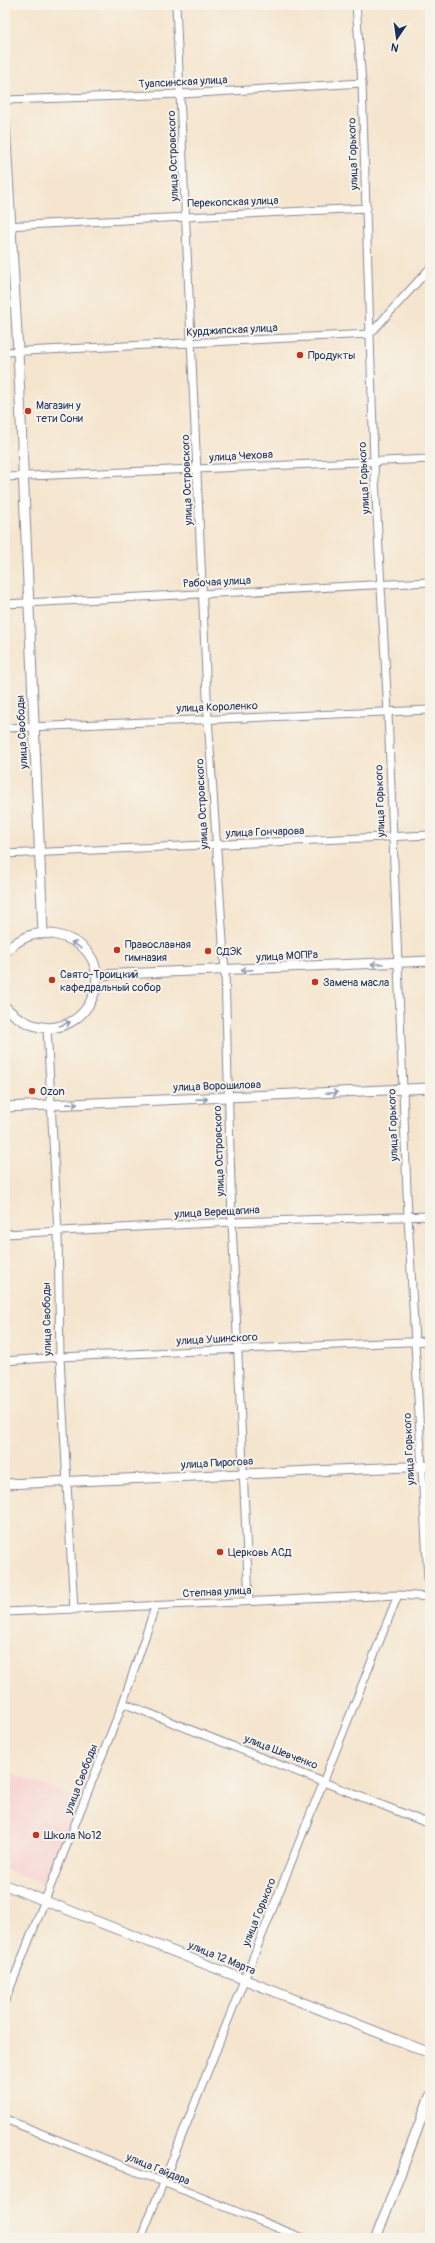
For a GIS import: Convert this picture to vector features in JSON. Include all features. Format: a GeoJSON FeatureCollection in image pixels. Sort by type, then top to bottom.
{"type":"FeatureCollection","features":[{"type":"Feature","properties":{"kind":"street","name":"улица Островского"},"geometry":{"type":"LineString","coordinates":[[176,5],[182,94],[208,718],[225,971],[232,1222],[239,1349],[249,1602]]}},
{"type":"Feature","properties":{"kind":"street","name":"улица Горького"},"geometry":{"type":"LineString","coordinates":[[356,5],[362,83],[374,461],[388,713],[408,1216],[420,1466],[429,1597]]}},
{"type":"Feature","properties":{"kind":"street","name":"Туапсинская улица"},"geometry":{"type":"LineString","coordinates":[[5,100],[182,94],[362,83]]}},
{"type":"Feature","properties":{"kind":"street","name":"улица Свободы"},"geometry":{"type":"LineString","coordinates":[[5,123],[8,226],[18,351],[28,603],[44,932]]}},
{"type":"Feature","properties":{"kind":"street","name":"Перекопская улица"},"geometry":{"type":"LineString","coordinates":[[8,226],[187,215],[367,208]]}},
{"type":"Feature","properties":{"kind":"street"},"geometry":{"type":"LineString","coordinates":[[370,334],[430,268]]}},
{"type":"Feature","properties":{"kind":"street","name":"Курджипская улица"},"geometry":{"type":"LineString","coordinates":[[5,352],[370,334]]}},
{"type":"Feature","properties":{"kind":"street","name":"улица Чехова"},"geometry":{"type":"LineString","coordinates":[[5,478],[430,458]]}},
{"type":"Feature","properties":{"kind":"street","name":"Рабочая улица"},"geometry":{"type":"LineString","coordinates":[[5,604],[430,582]]}},
{"type":"Feature","properties":{"kind":"street","name":"улица Короленко"},"geometry":{"type":"LineString","coordinates":[[5,728],[208,718],[388,713],[430,710]]}},
{"type":"Feature","properties":{"kind":"street","name":"улица Гончарова"},"geometry":{"type":"LineString","coordinates":[[5,854],[392,838],[430,835]]}},
{"type":"Feature","properties":{"kind":"street"},"geometry":{"type":"LineString","coordinates":[[5,952],[15,942],[29,935],[44,932],[73,942],[85,951],[94,962],[97,976],[97,986],[93,999],[86,1010],[72,1022],[47,1028],[27,1023],[5,1007]]}},
{"type":"Feature","properties":{"kind":"street","name":"улица МОПРа"},"geometry":{"type":"LineString","coordinates":[[97,976],[430,961]]}},
{"type":"Feature","properties":{"kind":"street","name":"улица Свободы"},"geometry":{"type":"LineString","coordinates":[[47,1028],[58,1232],[60,1357],[74,1610]]}},
{"type":"Feature","properties":{"kind":"street","name":"улица Ворошилова"},"geometry":{"type":"LineString","coordinates":[[5,1107],[430,1088]]}},
{"type":"Feature","properties":{"kind":"street","name":"улица Верещагина"},"geometry":{"type":"LineString","coordinates":[[5,1234],[232,1222],[430,1216]]}},
{"type":"Feature","properties":{"kind":"street","name":"улица Ушинского"},"geometry":{"type":"LineString","coordinates":[[5,1361],[60,1357],[430,1341]]}},
{"type":"Feature","properties":{"kind":"street","name":"улица Пирогова"},"geometry":{"type":"LineString","coordinates":[[5,1484],[67,1483],[244,1473],[430,1466]]}},
{"type":"Feature","properties":{"kind":"street","name":"улица Горького"},"geometry":{"type":"LineString","coordinates":[[142,2238],[323,1780],[398,1595]]}},
{"type":"Feature","properties":{"kind":"street","name":"Степная улица"},"geometry":{"type":"LineString","coordinates":[[5,1612],[155,1607],[398,1595],[429,1597]]}},
{"type":"Feature","properties":{"kind":"street","name":"улица Свободы"},"geometry":{"type":"LineString","coordinates":[[5,2001],[46,1901],[123,1703],[155,1607]]}},
{"type":"Feature","properties":{"kind":"street","name":"улица Шевченко"},"geometry":{"type":"LineString","coordinates":[[123,1703],[323,1780],[430,1824]]}},
{"type":"Feature","properties":{"kind":"street","name":"улица 12 Марта"},"geometry":{"type":"LineString","coordinates":[[5,1885],[430,2053]]}},
{"type":"Feature","properties":{"kind":"street"},"geometry":{"type":"LineString","coordinates":[[376,2238],[430,2096]]}},
{"type":"Feature","properties":{"kind":"street","name":"улица Гайдара"},"geometry":{"type":"LineString","coordinates":[[5,2119],[303,2238]]}},
{"type":"Feature","properties":{"kind":"shaded area","name":"Школа №12"},"geometry":{"type":"Polygon","coordinates":[[[5,1770],[81,1800],[47,1886],[5,1869],[5,1770]]]}},
{"type":"Feature","properties":{"kind":"place","name":"Продукты"},"geometry":{"type":"Point","coordinates":[300,355]}},
{"type":"Feature","properties":{"kind":"place","name":"Магазин у тети Сони"},"geometry":{"type":"Point","coordinates":[28,411]}},
{"type":"Feature","properties":{"kind":"place","name":"Православная гимназия"},"geometry":{"type":"Point","coordinates":[117,950]}},
{"type":"Feature","properties":{"kind":"place","name":"СДЭК"},"geometry":{"type":"Point","coordinates":[208,951]}},
{"type":"Feature","properties":{"kind":"place","name":"Свято-Троицкий кафедральный собор"},"geometry":{"type":"Point","coordinates":[52,980]}},
{"type":"Feature","properties":{"kind":"place","name":"Замена масла"},"geometry":{"type":"Point","coordinates":[315,982]}},
{"type":"Feature","properties":{"kind":"place","name":"Ozon"},"geometry":{"type":"Point","coordinates":[32,1091]}},
{"type":"Feature","properties":{"kind":"place","name":"Церковь АСД"},"geometry":{"type":"Point","coordinates":[220,1552]}},
{"type":"Feature","properties":{"kind":"place","name":"Школа №12"},"geometry":{"type":"Point","coordinates":[36,1835]}}]}
